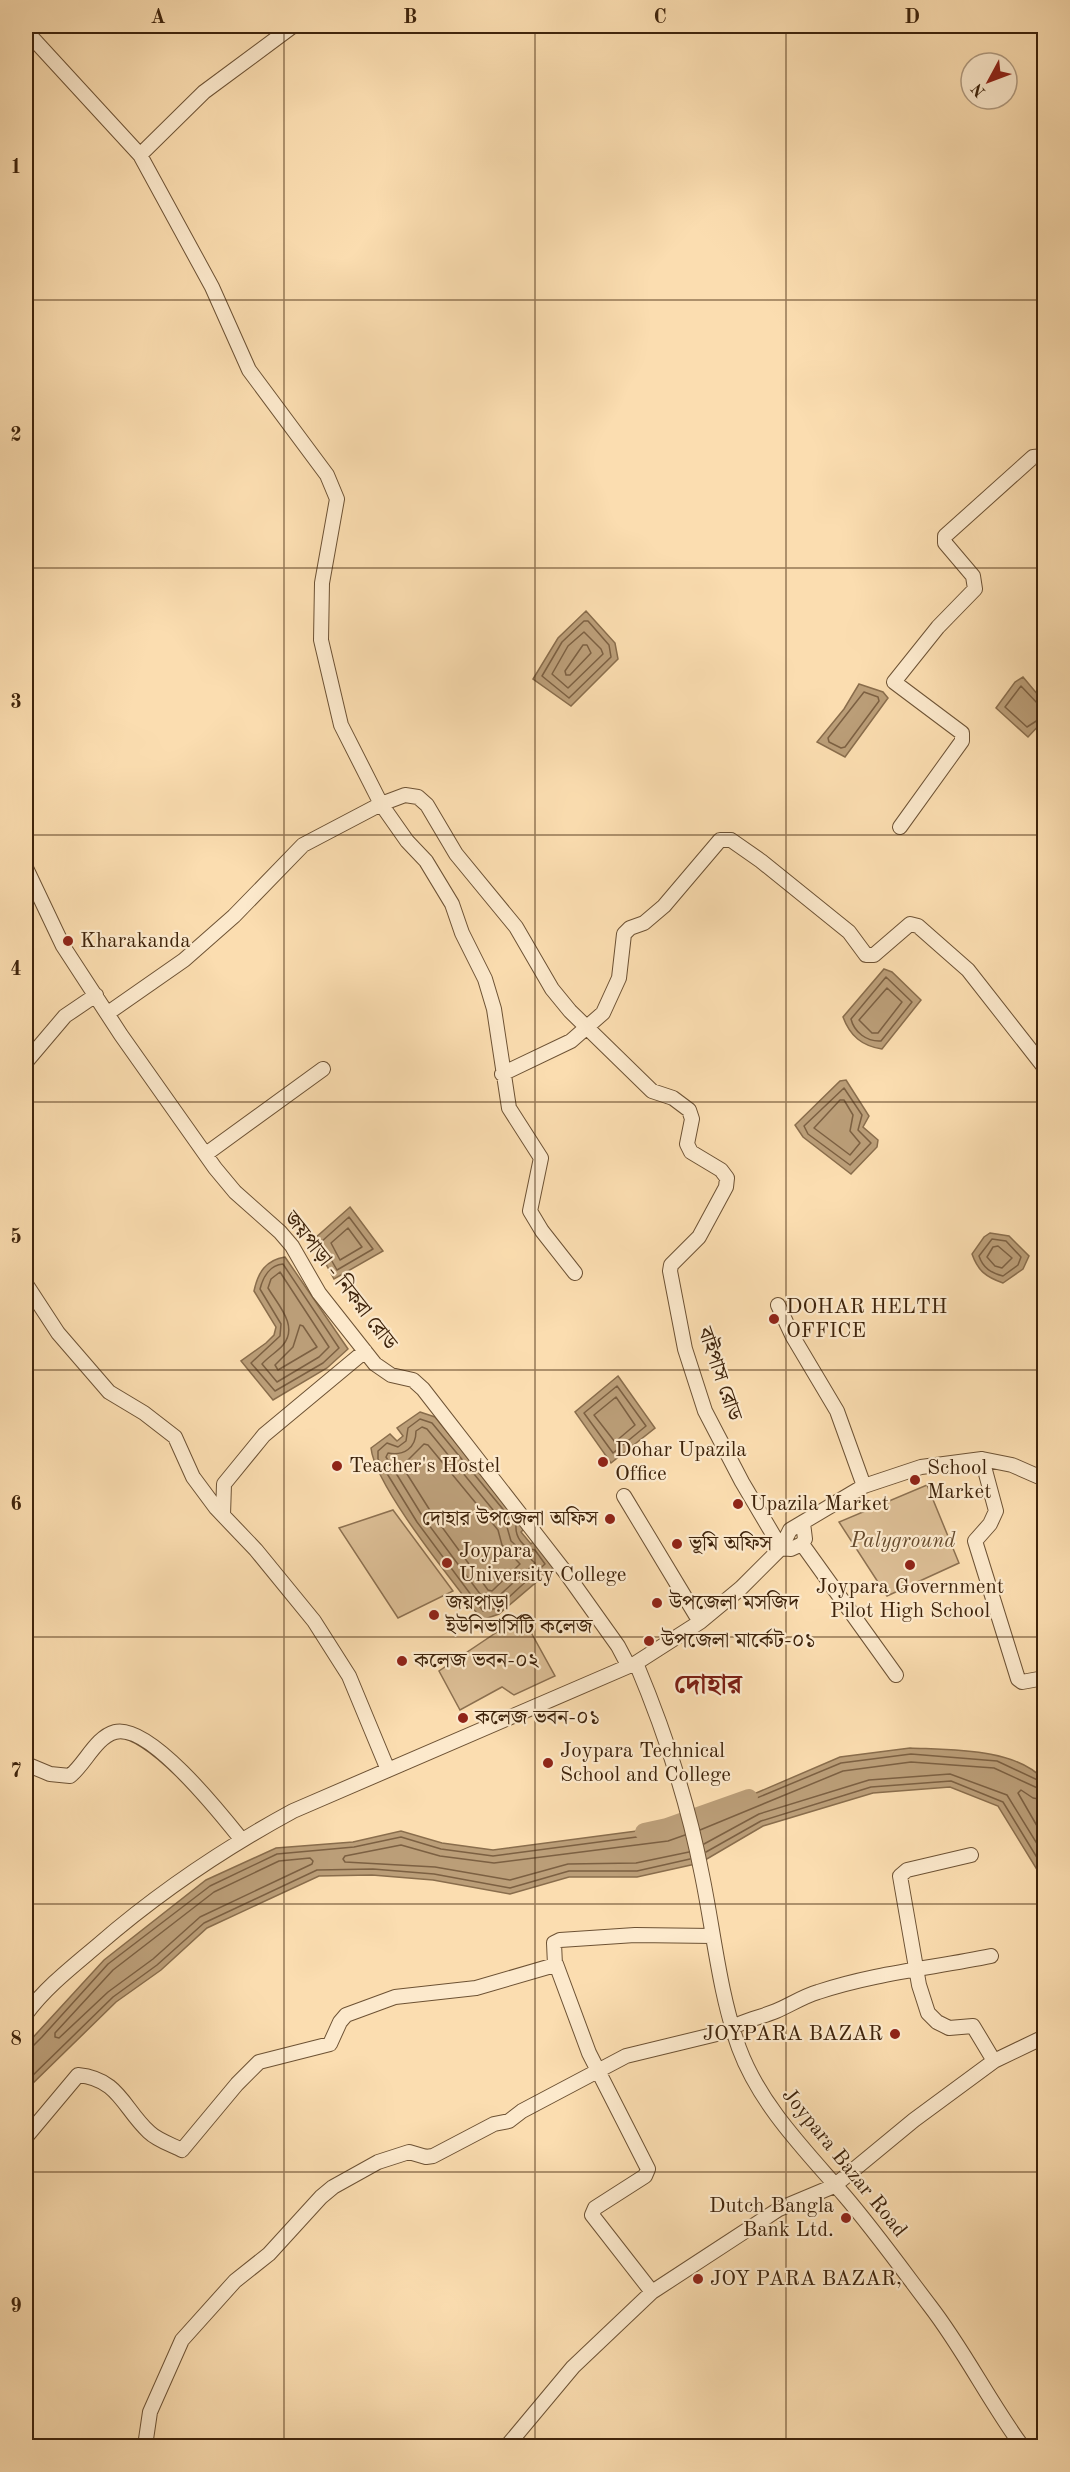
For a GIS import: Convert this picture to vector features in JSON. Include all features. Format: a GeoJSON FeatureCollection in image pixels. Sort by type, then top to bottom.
{"type":"FeatureCollection","features":[{"type":"Feature","properties":{"kind":"street"},"geometry":{"type":"LineString","coordinates":[[140,155],[204,92],[293,26]]}},
{"type":"Feature","properties":{"kind":"street"},"geometry":{"type":"LineString","coordinates":[[26,31],[140,155],[162,191],[212,287],[249,370],[327,475],[337,499],[322,583],[321,640],[341,725],[381,804],[407,841],[426,861],[452,904],[462,933],[485,979],[494,1009],[502,1074],[509,1108],[541,1158],[530,1202],[533,1218],[574,1273]]}},
{"type":"Feature","properties":{"kind":"street"},"geometry":{"type":"LineString","coordinates":[[900,827],[962,741],[962,733],[894,682],[938,627],[975,589],[974,576],[945,543],[945,536],[1033,456],[1044,456]]}},
{"type":"Feature","properties":{"kind":"street"},"geometry":{"type":"LineString","coordinates":[[108,1013],[197,949],[303,845],[333,827],[405,795],[418,797],[427,805],[456,854],[516,927],[552,989],[570,1011],[589,1027]]}},
{"type":"Feature","properties":{"kind":"street"},"geometry":{"type":"LineString","coordinates":[[502,1074],[571,1041],[603,1013],[619,978],[624,934],[630,927],[644,923],[664,906],[720,840],[728,839],[762,861],[827,913],[849,932],[866,955],[874,955],[910,924],[918,926],[969,970],[1044,1067]]}},
{"type":"Feature","properties":{"kind":"street","name":"জয়পাড়া - নিকরা রোড"},"geometry":{"type":"LineString","coordinates":[[26,868],[63,946],[206,1154],[235,1192],[280,1232],[319,1293],[382,1370],[413,1380],[423,1389],[566,1572],[632,1664],[667,1741],[682,1790]]}},
{"type":"Feature","properties":{"kind":"street"},"geometry":{"type":"LineString","coordinates":[[26,1062],[65,1016],[96,994]]}},
{"type":"Feature","properties":{"kind":"street","name":"বাইপাস রোড"},"geometry":{"type":"LineString","coordinates":[[589,1027],[652,1092],[673,1098],[690,1110],[692,1119],[687,1144],[692,1152],[721,1170],[727,1178],[726,1187],[699,1237],[675,1259],[670,1271],[685,1348],[705,1411],[742,1482],[781,1548]]}},
{"type":"Feature","properties":{"kind":"street"},"geometry":{"type":"LineString","coordinates":[[206,1154],[322,1069]]}},
{"type":"Feature","properties":{"kind":"street"},"geometry":{"type":"LineString","coordinates":[[26,1284],[58,1333],[110,1392],[144,1413],[176,1437],[193,1477],[223,1515],[283,1581],[314,1621],[349,1676],[388,1770]]}},
{"type":"Feature","properties":{"kind":"street"},"geometry":{"type":"LineString","coordinates":[[778,1305],[793,1337],[837,1411],[864,1486]]}},
{"type":"Feature","properties":{"kind":"street"},"geometry":{"type":"LineString","coordinates":[[223,1515],[224,1484],[264,1435],[365,1351]]}},
{"type":"Feature","properties":{"kind":"street"},"geometry":{"type":"LineString","coordinates":[[982,1459],[996,1511],[990,1524],[975,1541],[1018,1679],[1022,1682],[1044,1678]]}},
{"type":"Feature","properties":{"kind":"street"},"geometry":{"type":"LineString","coordinates":[[26,2014],[44,1990],[138,1910],[241,1839],[293,1811],[632,1664],[700,1622],[741,1588],[781,1548],[786,1535],[864,1486],[921,1467],[982,1459],[1012,1465],[1044,1479]]}},
{"type":"Feature","properties":{"kind":"street"},"geometry":{"type":"LineString","coordinates":[[624,1496],[700,1622]]}},
{"type":"Feature","properties":{"kind":"street"},"geometry":{"type":"LineString","coordinates":[[781,1548],[791,1549],[802,1544],[805,1539],[803,1523]]}},
{"type":"Feature","properties":{"kind":"street"},"geometry":{"type":"LineString","coordinates":[[802,1544],[896,1675]]}},
{"type":"Feature","properties":{"kind":"street"},"geometry":{"type":"LineString","coordinates":[[26,1764],[50,1774],[70,1776],[105,1736],[117,1731],[129,1732],[145,1740],[196,1785],[241,1839]]}},
{"type":"Feature","properties":{"kind":"street","name":"Joypara Bazar Road"},"geometry":{"type":"LineString","coordinates":[[682,1790],[703,1876],[724,2001],[754,2083],[790,2133],[933,2309],[999,2414],[1022,2446]]}},
{"type":"Feature","properties":{"kind":"street"},"geometry":{"type":"LineString","coordinates":[[971,1855],[907,1870],[900,1876],[915,1968],[928,2013],[937,2022],[949,2028],[973,2026],[994,2061]]}},
{"type":"Feature","properties":{"kind":"street"},"geometry":{"type":"LineString","coordinates":[[652,2292],[592,2215],[595,2208],[645,2176],[648,2169],[589,2053],[556,1964],[554,1943],[560,1940],[635,1935],[713,1936]]}},
{"type":"Feature","properties":{"kind":"street"},"geometry":{"type":"LineString","coordinates":[[145,2446],[150,2412],[182,2340],[235,2281],[269,2254],[333,2187],[360,2171],[400,2153],[433,2156],[494,2124],[509,2121],[522,2111],[626,2056],[725,2032],[732,2026],[774,2011],[816,1992],[915,1968],[991,1956]]}},
{"type":"Feature","properties":{"kind":"street"},"geometry":{"type":"LineString","coordinates":[[26,2137],[78,2075],[96,2077],[124,2098],[149,2133],[182,2150],[258,2062],[330,2044],[340,2022],[353,2012],[395,1997],[476,1988],[556,1964]]}},
{"type":"Feature","properties":{"kind":"street"},"geometry":{"type":"LineString","coordinates":[[507,2446],[573,2367],[652,2292],[779,2209],[834,2186],[914,2120],[994,2061],[1044,2037]]}},
{"type":"Feature","properties":{"kind":"green space","name":"Palyground"},"geometry":{"type":"Polygon","coordinates":[[[927,1485],[959,1563],[887,1596],[839,1522],[927,1485]]]}},
{"type":"Feature","properties":{"kind":"green space"},"geometry":{"type":"Polygon","coordinates":[[[393,1510],[453,1591],[398,1618],[339,1528],[393,1510]]]}},
{"type":"Feature","properties":{"kind":"green space"},"geometry":{"type":"Polygon","coordinates":[[[509,1624],[528,1627],[555,1676],[514,1695],[502,1687],[460,1710],[439,1671],[509,1624]]]}},
{"type":"Feature","properties":{"kind":"water"},"geometry":{"type":"Polygon","coordinates":[[[586,611],[615,643],[618,659],[571,706],[533,679],[558,638],[586,611]]]}},
{"type":"Feature","properties":{"kind":"water"},"geometry":{"type":"Polygon","coordinates":[[[1023,677],[1044,702],[1044,720],[1028,737],[996,708],[1015,682],[1023,677]]]}},
{"type":"Feature","properties":{"kind":"water"},"geometry":{"type":"Polygon","coordinates":[[[859,684],[883,692],[888,698],[845,757],[817,742],[844,709],[859,684]]]}},
{"type":"Feature","properties":{"kind":"water"},"geometry":{"type":"Polygon","coordinates":[[[884,969],[892,972],[921,1000],[882,1049],[863,1043],[853,1035],[843,1017],[884,969]]]}},
{"type":"Feature","properties":{"kind":"water"},"geometry":{"type":"Polygon","coordinates":[[[846,1080],[869,1116],[863,1127],[878,1140],[877,1147],[851,1174],[803,1137],[795,1125],[840,1081],[846,1080]]]}},
{"type":"Feature","properties":{"kind":"water"},"geometry":{"type":"Polygon","coordinates":[[[350,1207],[383,1251],[334,1279],[313,1240],[350,1207]]]}},
{"type":"Feature","properties":{"kind":"water"},"geometry":{"type":"Polygon","coordinates":[[[990,1233],[1009,1236],[1029,1256],[1023,1269],[1003,1283],[983,1273],[972,1254],[984,1237],[990,1233]]]}},
{"type":"Feature","properties":{"kind":"water"},"geometry":{"type":"Polygon","coordinates":[[[285,1257],[348,1349],[327,1368],[273,1400],[241,1361],[274,1335],[276,1327],[254,1291],[264,1268],[273,1261],[285,1257]]]}},
{"type":"Feature","properties":{"kind":"water"},"geometry":{"type":"Polygon","coordinates":[[[618,1376],[655,1428],[611,1463],[575,1412],[618,1376]]]}},
{"type":"Feature","properties":{"kind":"water"},"geometry":{"type":"Polygon","coordinates":[[[420,1412],[435,1417],[525,1528],[521,1532],[531,1544],[535,1540],[554,1567],[499,1614],[482,1620],[418,1536],[386,1486],[376,1465],[371,1448],[390,1434],[397,1441],[403,1436],[397,1428],[420,1412]]]}},
{"type":"Feature","properties":{"kind":"water"},"geometry":{"type":"Polygon","coordinates":[[[910,1748],[1000,1756],[1032,1770],[1044,1780],[1044,1881],[998,1806],[950,1787],[873,1793],[763,1826],[700,1863],[637,1877],[569,1877],[510,1894],[433,1880],[372,1875],[319,1876],[207,1928],[161,1970],[116,2002],[26,2090],[26,2045],[104,1960],[206,1880],[276,1848],[353,1842],[401,1831],[442,1843],[493,1850],[667,1827],[726,1806],[840,1757],[910,1748]]]}},
{"type":"Feature","properties":{"kind":"waterway"},"geometry":{"type":"LineString","coordinates":[[644,1832],[667,1827],[749,1798]]}},
{"type":"Feature","properties":{"kind":"place","name":"Kharakanda"},"geometry":{"type":"Point","coordinates":[68,941]}},
{"type":"Feature","properties":{"kind":"place","name":"DOHAR HELTH OFFICE"},"geometry":{"type":"Point","coordinates":[774,1319]}},
{"type":"Feature","properties":{"kind":"place","name":"Dohar Upazila Office"},"geometry":{"type":"Point","coordinates":[603,1462]}},
{"type":"Feature","properties":{"kind":"place","name":"Teacher's Hostel"},"geometry":{"type":"Point","coordinates":[337,1466]}},
{"type":"Feature","properties":{"kind":"place","name":"School Market"},"geometry":{"type":"Point","coordinates":[915,1480]}},
{"type":"Feature","properties":{"kind":"place","name":"Upazila Market"},"geometry":{"type":"Point","coordinates":[738,1504]}},
{"type":"Feature","properties":{"kind":"place","name":"দোহার উপজেলা অফিস"},"geometry":{"type":"Point","coordinates":[610,1519]}},
{"type":"Feature","properties":{"kind":"place","name":"ভূমি অফিস"},"geometry":{"type":"Point","coordinates":[677,1544]}},
{"type":"Feature","properties":{"kind":"place","name":"Joypara University College"},"geometry":{"type":"Point","coordinates":[447,1563]}},
{"type":"Feature","properties":{"kind":"place","name":"Joypara Government Pilot High School"},"geometry":{"type":"Point","coordinates":[910,1565]}},
{"type":"Feature","properties":{"kind":"place","name":"উপজেলা মসজিদ"},"geometry":{"type":"Point","coordinates":[657,1603]}},
{"type":"Feature","properties":{"kind":"place","name":"জয়পাড়া ইউনিভার্সিটি কলেজ"},"geometry":{"type":"Point","coordinates":[434,1615]}},
{"type":"Feature","properties":{"kind":"place","name":"উপজেলা মার্কেট-০১"},"geometry":{"type":"Point","coordinates":[649,1641]}},
{"type":"Feature","properties":{"kind":"place","name":"কলেজ ভবন-০২"},"geometry":{"type":"Point","coordinates":[402,1661]}},
{"type":"Feature","properties":{"kind":"place","name":"কলেজ ভবন-০১"},"geometry":{"type":"Point","coordinates":[463,1718]}},
{"type":"Feature","properties":{"kind":"place","name":"Joypara Technical School and College"},"geometry":{"type":"Point","coordinates":[548,1763]}},
{"type":"Feature","properties":{"kind":"place","name":"JOYPARA BAZAR"},"geometry":{"type":"Point","coordinates":[895,2034]}},
{"type":"Feature","properties":{"kind":"place","name":"Dutch Bangla Bank Ltd."},"geometry":{"type":"Point","coordinates":[846,2218]}},
{"type":"Feature","properties":{"kind":"place","name":"JOY PARA BAZAR,"},"geometry":{"type":"Point","coordinates":[698,2279]}},
{"type":"Feature","properties":{"kind":"district","name":"দোহার"},"geometry":{"type":"Point","coordinates":[708,1685]}}]}
